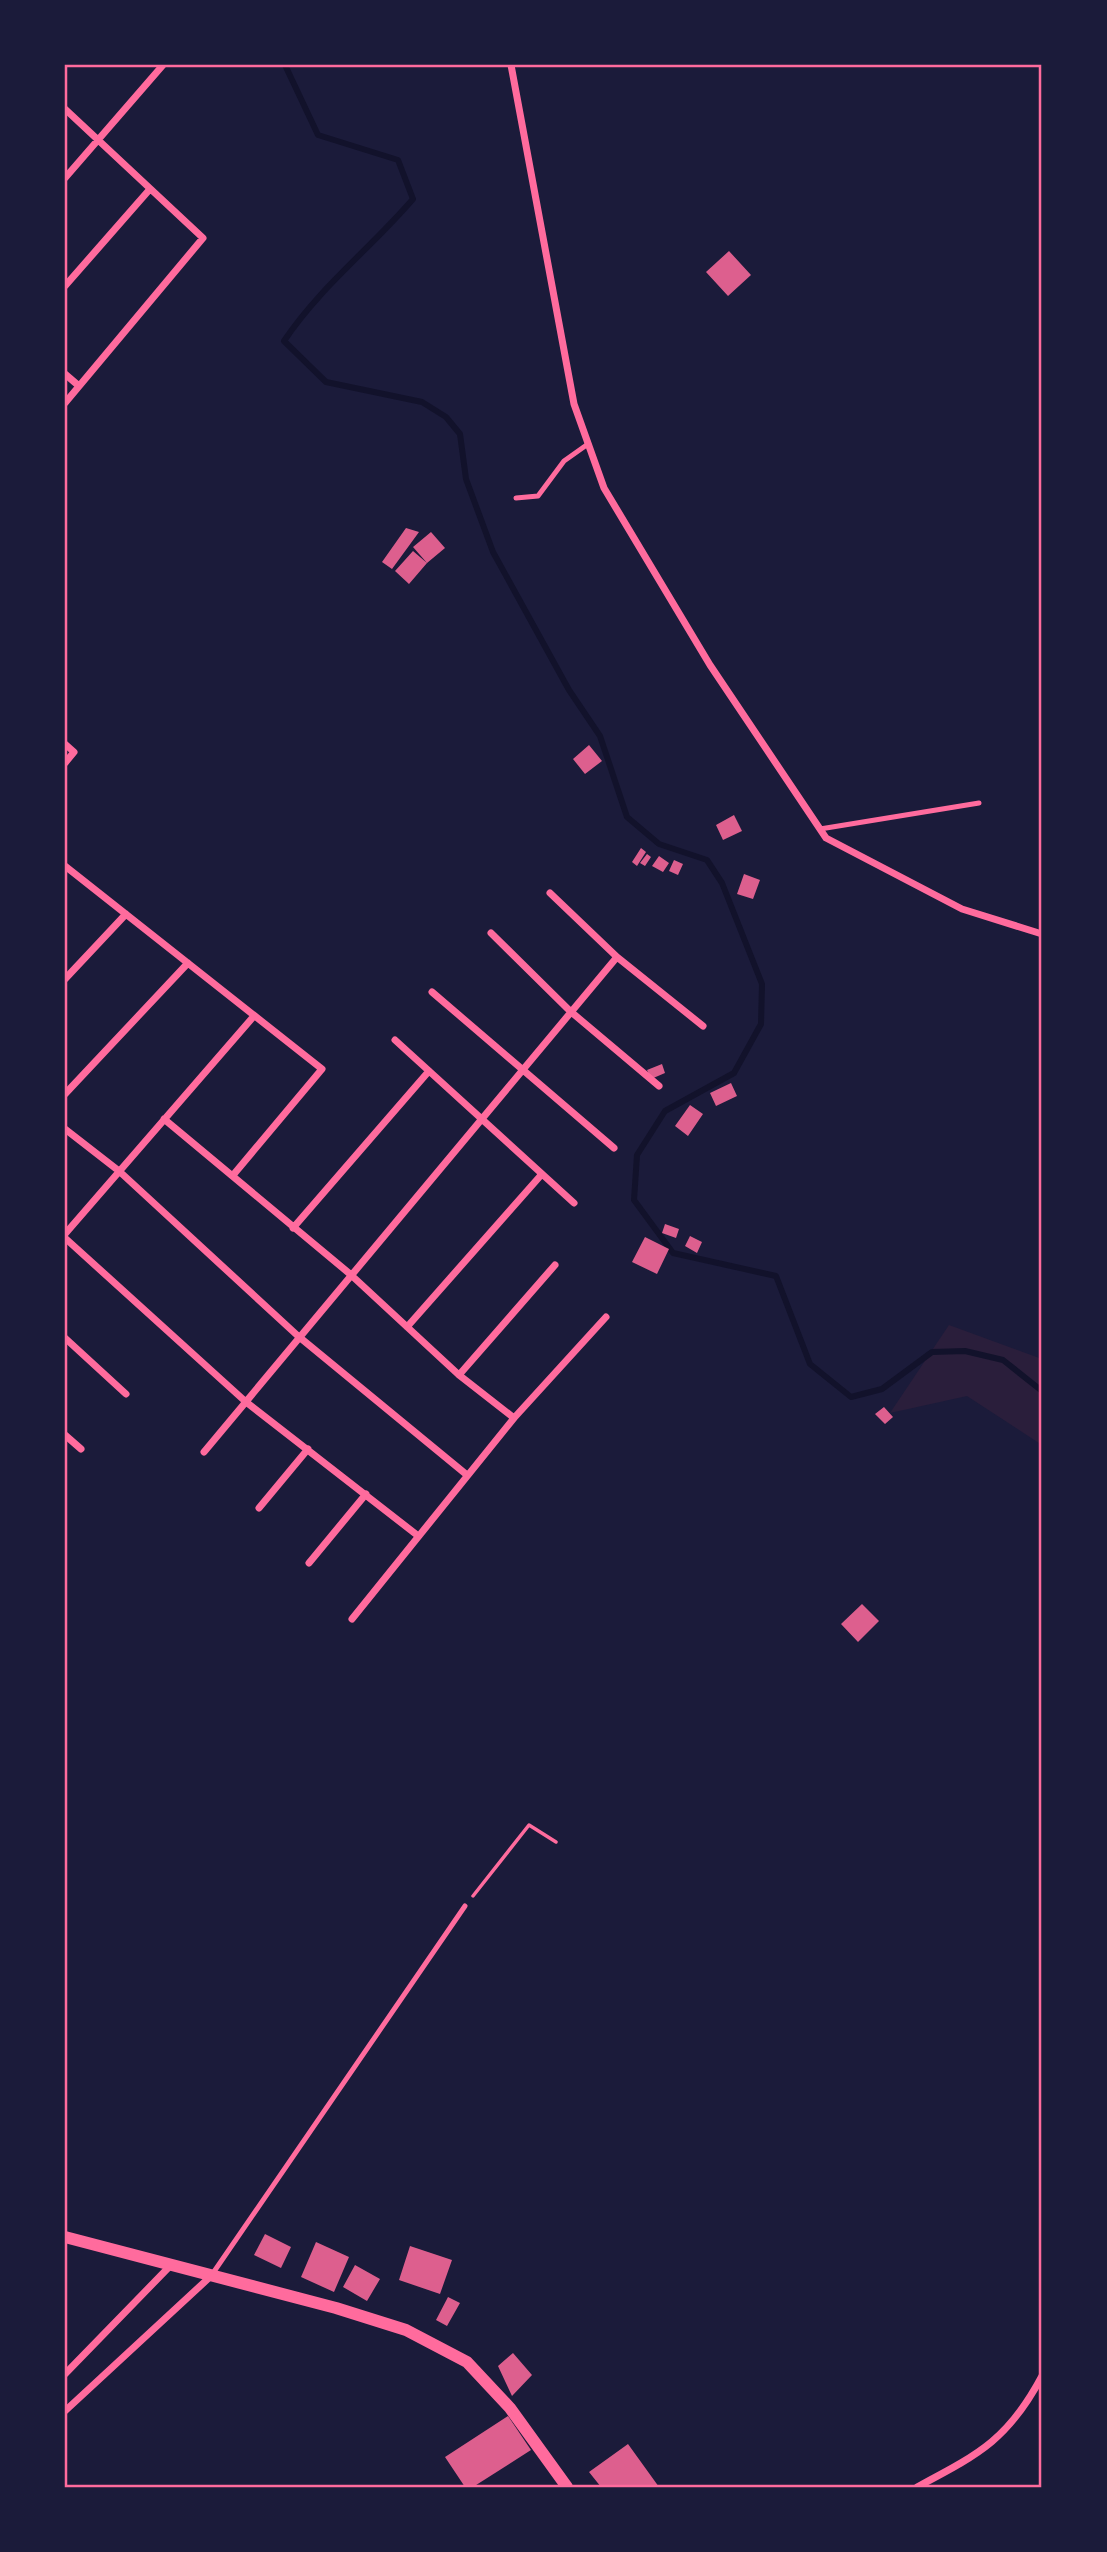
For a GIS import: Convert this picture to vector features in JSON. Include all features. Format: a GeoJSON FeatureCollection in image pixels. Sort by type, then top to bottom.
{"type":"FeatureCollection","features":[{"type":"Feature","properties":{"kind":"street"},"geometry":{"type":"LineString","coordinates":[[65,178],[163,65]]}},
{"type":"Feature","properties":{"kind":"street"},"geometry":{"type":"LineString","coordinates":[[511,65],[574,404],[604,488],[696,642],[826,838],[962,909],[1042,934]]}},
{"type":"Feature","properties":{"kind":"street"},"geometry":{"type":"LineString","coordinates":[[65,109],[202,238],[65,402]]}},
{"type":"Feature","properties":{"kind":"street"},"geometry":{"type":"LineString","coordinates":[[65,286],[150,189]]}},
{"type":"Feature","properties":{"kind":"street"},"geometry":{"type":"LineString","coordinates":[[65,374],[79,386]]}},
{"type":"Feature","properties":{"kind":"street"},"geometry":{"type":"LineString","coordinates":[[65,744],[74,752],[65,763]]}},
{"type":"Feature","properties":{"kind":"street"},"geometry":{"type":"LineString","coordinates":[[65,866],[322,1069],[234,1174]]}},
{"type":"Feature","properties":{"kind":"street"},"geometry":{"type":"LineString","coordinates":[[550,893],[617,957],[703,1026]]}},
{"type":"Feature","properties":{"kind":"street"},"geometry":{"type":"LineString","coordinates":[[65,979],[126,914]]}},
{"type":"Feature","properties":{"kind":"street"},"geometry":{"type":"LineString","coordinates":[[491,933],[570,1012],[659,1086]]}},
{"type":"Feature","properties":{"kind":"street"},"geometry":{"type":"LineString","coordinates":[[204,1452],[298,1336],[617,957]]}},
{"type":"Feature","properties":{"kind":"street"},"geometry":{"type":"LineString","coordinates":[[65,1094],[188,963]]}},
{"type":"Feature","properties":{"kind":"street"},"geometry":{"type":"LineString","coordinates":[[432,992],[523,1067],[614,1148]]}},
{"type":"Feature","properties":{"kind":"street"},"geometry":{"type":"LineString","coordinates":[[254,1016],[65,1236],[246,1402],[417,1535]]}},
{"type":"Feature","properties":{"kind":"street"},"geometry":{"type":"LineString","coordinates":[[395,1040],[574,1203]]}},
{"type":"Feature","properties":{"kind":"street"},"geometry":{"type":"LineString","coordinates":[[293,1228],[429,1071]]}},
{"type":"Feature","properties":{"kind":"street"},"geometry":{"type":"LineString","coordinates":[[164,1119],[234,1174],[293,1228],[351,1274],[459,1375],[514,1418]]}},
{"type":"Feature","properties":{"kind":"street"},"geometry":{"type":"LineString","coordinates":[[65,1129],[119,1171],[298,1336],[467,1475]]}},
{"type":"Feature","properties":{"kind":"street"},"geometry":{"type":"LineString","coordinates":[[407,1327],[542,1174]]}},
{"type":"Feature","properties":{"kind":"street"},"geometry":{"type":"LineString","coordinates":[[459,1375],[555,1265]]}},
{"type":"Feature","properties":{"kind":"street"},"geometry":{"type":"LineString","coordinates":[[352,1619],[417,1535],[514,1418],[606,1317]]}},
{"type":"Feature","properties":{"kind":"street"},"geometry":{"type":"LineString","coordinates":[[65,1338],[126,1394]]}},
{"type":"Feature","properties":{"kind":"street"},"geometry":{"type":"LineString","coordinates":[[65,1435],[81,1449]]}},
{"type":"Feature","properties":{"kind":"street"},"geometry":{"type":"LineString","coordinates":[[259,1508],[307,1449]]}},
{"type":"Feature","properties":{"kind":"street"},"geometry":{"type":"LineString","coordinates":[[309,1563],[366,1494]]}},
{"type":"Feature","properties":{"kind":"street"},"geometry":{"type":"LineString","coordinates":[[65,2237],[406,2330],[467,2362],[510,2408],[567,2487]]}},
{"type":"Feature","properties":{"kind":"street"},"geometry":{"type":"LineString","coordinates":[[65,2374],[171,2265]]}},
{"type":"Feature","properties":{"kind":"street"},"geometry":{"type":"LineString","coordinates":[[65,2411],[211,2276]]}},
{"type":"Feature","properties":{"kind":"street"},"geometry":{"type":"LineString","coordinates":[[923,2486],[997,2441],[1016,2421],[1042,2376]]}},
{"type":"Feature","properties":{"kind":"lane"},"geometry":{"type":"LineString","coordinates":[[516,498],[538,496],[564,461],[588,444]]}},
{"type":"Feature","properties":{"kind":"lane"},"geometry":{"type":"LineString","coordinates":[[820,829],[979,803]]}},
{"type":"Feature","properties":{"kind":"lane"},"geometry":{"type":"LineString","coordinates":[[211,2276],[466,1906]]}},
{"type":"Feature","properties":{"kind":"path"},"geometry":{"type":"LineString","coordinates":[[466,1906],[529,1825],[556,1842]]}},
{"type":"Feature","properties":{"kind":"shaded area"},"geometry":{"type":"Polygon","coordinates":[[[949,1325],[1042,1359],[1042,1445],[967,1396],[890,1413],[949,1325]]]}},
{"type":"Feature","properties":{"kind":"building"},"geometry":{"type":"Polygon","coordinates":[[[729,251],[751,275],[728,296],[706,272],[729,251]]]}},
{"type":"Feature","properties":{"kind":"building"},"geometry":{"type":"Polygon","coordinates":[[[406,528],[419,532],[392,569],[382,562],[406,528]]]}},
{"type":"Feature","properties":{"kind":"building"},"geometry":{"type":"Polygon","coordinates":[[[431,532],[445,548],[427,563],[413,547],[431,532]]]}},
{"type":"Feature","properties":{"kind":"building"},"geometry":{"type":"Polygon","coordinates":[[[413,551],[427,563],[409,584],[395,571],[413,551]]]}},
{"type":"Feature","properties":{"kind":"building"},"geometry":{"type":"Polygon","coordinates":[[[589,745],[602,761],[585,774],[573,759],[589,745]]]}},
{"type":"Feature","properties":{"kind":"building"},"geometry":{"type":"Polygon","coordinates":[[[734,815],[742,831],[723,840],[716,825],[734,815]]]}},
{"type":"Feature","properties":{"kind":"building"},"geometry":{"type":"Polygon","coordinates":[[[641,848],[646,852],[637,866],[632,862],[641,848]]]}},
{"type":"Feature","properties":{"kind":"building"},"geometry":{"type":"Polygon","coordinates":[[[647,854],[651,857],[645,866],[640,863],[647,854]]]}},
{"type":"Feature","properties":{"kind":"building"},"geometry":{"type":"Polygon","coordinates":[[[659,856],[669,863],[663,872],[652,866],[659,856]]]}},
{"type":"Feature","properties":{"kind":"building"},"geometry":{"type":"Polygon","coordinates":[[[674,860],[683,864],[678,875],[669,871],[674,860]]]}},
{"type":"Feature","properties":{"kind":"building"},"geometry":{"type":"Polygon","coordinates":[[[744,874],[760,880],[753,899],[737,894],[744,874]]]}},
{"type":"Feature","properties":{"kind":"building"},"geometry":{"type":"Polygon","coordinates":[[[662,1064],[665,1073],[651,1079],[647,1070],[662,1064]]]}},
{"type":"Feature","properties":{"kind":"building"},"geometry":{"type":"Polygon","coordinates":[[[731,1083],[737,1096],[716,1106],[710,1093],[731,1083]]]}},
{"type":"Feature","properties":{"kind":"building"},"geometry":{"type":"Polygon","coordinates":[[[690,1105],[703,1114],[688,1136],[675,1126],[690,1105]]]}},
{"type":"Feature","properties":{"kind":"building"},"geometry":{"type":"Polygon","coordinates":[[[665,1224],[679,1229],[676,1238],[662,1233],[665,1224]]]}},
{"type":"Feature","properties":{"kind":"building"},"geometry":{"type":"Polygon","coordinates":[[[690,1236],[702,1242],[697,1253],[685,1246],[690,1236]]]}},
{"type":"Feature","properties":{"kind":"building"},"geometry":{"type":"Polygon","coordinates":[[[645,1237],[669,1249],[657,1274],[632,1262],[645,1237]]]}},
{"type":"Feature","properties":{"kind":"building"},"geometry":{"type":"Polygon","coordinates":[[[884,1407],[893,1417],[885,1424],[875,1414],[884,1407]]]}},
{"type":"Feature","properties":{"kind":"building"},"geometry":{"type":"Polygon","coordinates":[[[862,1604],[879,1621],[858,1642],[841,1624],[862,1604]]]}},
{"type":"Feature","properties":{"kind":"building"},"geometry":{"type":"Polygon","coordinates":[[[265,2234],[291,2247],[281,2268],[254,2255],[265,2234]]]}},
{"type":"Feature","properties":{"kind":"building"},"geometry":{"type":"Polygon","coordinates":[[[316,2242],[349,2257],[334,2292],[301,2277],[316,2242]]]}},
{"type":"Feature","properties":{"kind":"building"},"geometry":{"type":"Polygon","coordinates":[[[410,2246],[452,2260],[440,2294],[399,2280],[410,2246]]]}},
{"type":"Feature","properties":{"kind":"building"},"geometry":{"type":"Polygon","coordinates":[[[355,2265],[380,2279],[367,2301],[343,2287],[355,2265]]]}},
{"type":"Feature","properties":{"kind":"building"},"geometry":{"type":"Polygon","coordinates":[[[448,2297],[460,2303],[447,2326],[436,2320],[448,2297]]]}},
{"type":"Feature","properties":{"kind":"building"},"geometry":{"type":"Polygon","coordinates":[[[513,2353],[532,2375],[512,2396],[498,2366],[513,2353]]]}},
{"type":"Feature","properties":{"kind":"building"},"geometry":{"type":"Polygon","coordinates":[[[508,2416],[531,2450],[473,2487],[465,2487],[445,2457],[508,2416]]]}},
{"type":"Feature","properties":{"kind":"building"},"geometry":{"type":"Polygon","coordinates":[[[628,2444],[659,2487],[601,2487],[589,2472],[628,2444]]]}},
{"type":"Feature","properties":{"kind":"waterway"},"geometry":{"type":"LineString","coordinates":[[285,65],[318,135],[398,160],[413,199],[313,303],[284,341],[326,382],[422,402],[446,417],[460,434],[466,479],[493,552],[569,690],[600,736],[627,817],[659,844],[707,860],[722,883],[762,984],[761,1024],[734,1073],[665,1111],[637,1155],[634,1200],[673,1253],[776,1276],[810,1364],[851,1397],[882,1389],[932,1352],[965,1351],[1003,1360],[1042,1391]]}}]}
